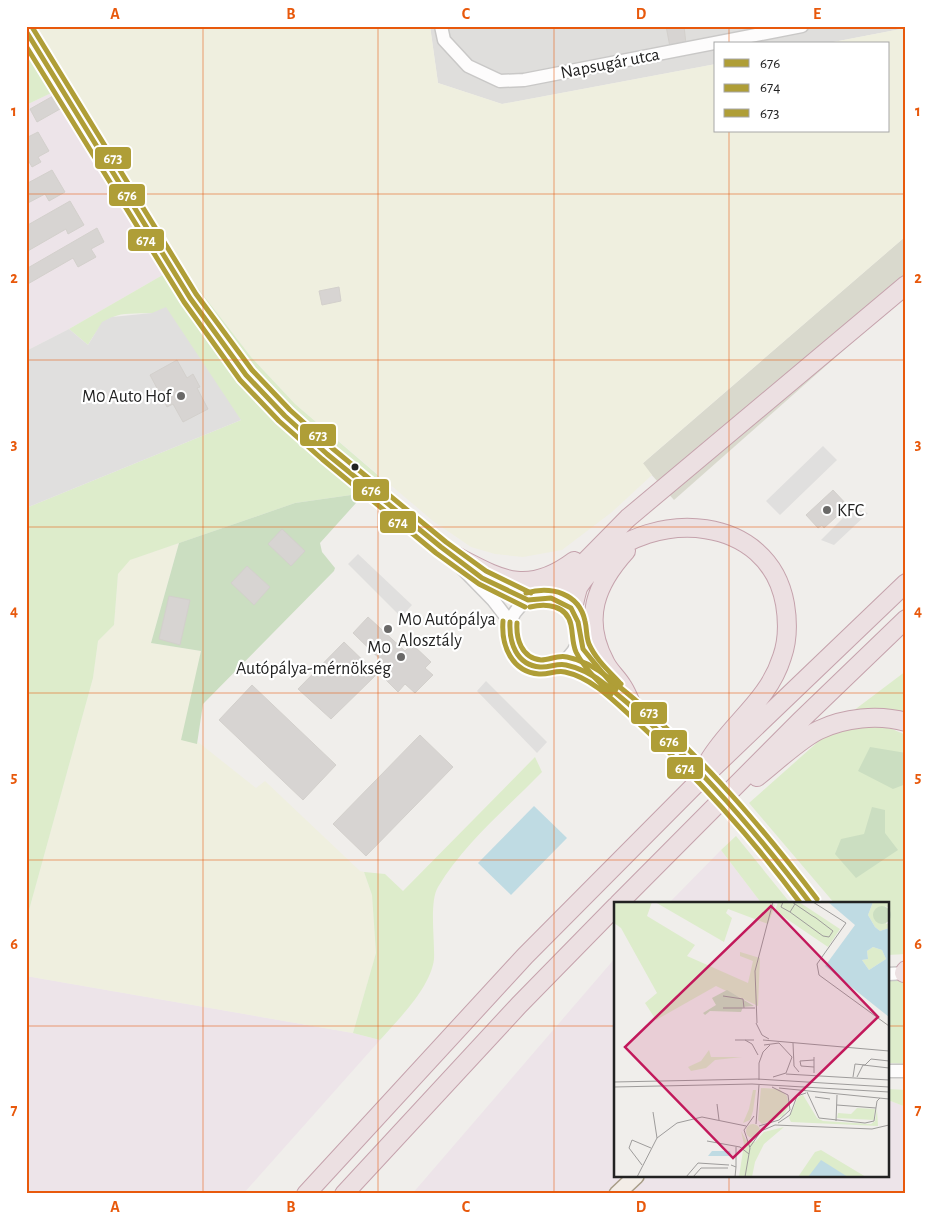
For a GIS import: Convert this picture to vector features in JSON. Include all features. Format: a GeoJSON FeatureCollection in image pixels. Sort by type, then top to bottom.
{"type":"FeatureCollection","features":[{"type":"Feature","properties":{"kind":"highway"},"geometry":{"type":"LineString","coordinates":[[545,596],[564,583],[628,518],[906,285]]}},
{"type":"Feature","properties":{"kind":"highway"},"geometry":{"type":"LineString","coordinates":[[573,610],[582,583],[604,557],[628,540],[652,534],[685,528],[720,532],[742,541],[766,562],[775,576],[783,595],[786,612],[786,644],[775,673],[744,720],[717,747],[694,786]]}},
{"type":"Feature","properties":{"kind":"highway"},"geometry":{"type":"LineString","coordinates":[[633,708],[623,686],[605,664],[598,647],[594,630],[594,607],[600,588],[612,566],[628,549],[652,534]]}},
{"type":"Feature","properties":{"kind":"highway"},"geometry":{"type":"LineString","coordinates":[[446,551],[508,579],[522,582],[540,581],[558,574],[607,538]]}},
{"type":"Feature","properties":{"kind":"highway"},"geometry":{"type":"LineString","coordinates":[[306,1194],[526,956],[694,786],[906,583]]}},
{"type":"Feature","properties":{"kind":"highway"},"geometry":{"type":"LineString","coordinates":[[620,902],[691,828],[906,620]]}},
{"type":"Feature","properties":{"kind":"highway"},"geometry":{"type":"LineString","coordinates":[[691,828],[818,730],[853,720],[875,718],[906,722]]}},
{"type":"Feature","properties":{"kind":"highway"},"geometry":{"type":"LineString","coordinates":[[344,1194],[519,1005],[614,908]]}},
{"type":"Feature","properties":{"kind":"main road"},"geometry":{"type":"LineString","coordinates":[[617,1194],[634,1178]]}},
{"type":"Feature","properties":{"kind":"street","name":"Napsugár utca"},"geometry":{"type":"LineString","coordinates":[[441,26],[444,40],[468,66],[500,81],[524,80],[714,43]]}},
{"type":"Feature","properties":{"kind":"street","name":"Napsugár utca"},"geometry":{"type":"LineString","coordinates":[[720,42],[802,26]]}},
{"type":"Feature","properties":{"kind":"street"},"geometry":{"type":"LineString","coordinates":[[26,31],[218,340],[246,375],[278,408],[334,459],[446,551],[502,590],[528,600]]}},
{"type":"Feature","properties":{"kind":"street"},"geometry":{"type":"LineString","coordinates":[[446,551],[493,600],[510,622]]}},
{"type":"Feature","properties":{"kind":"street"},"geometry":{"type":"LineString","coordinates":[[545,596],[556,598],[573,610],[578,619],[579,639],[575,649],[560,663],[539,667],[520,658],[510,642],[510,622],[520,605],[528,600],[545,596]]}},
{"type":"Feature","properties":{"kind":"street"},"geometry":{"type":"LineString","coordinates":[[579,639],[592,663],[633,708],[712,785],[756,834],[809,902]]}},
{"type":"Feature","properties":{"kind":"street"},"geometry":{"type":"LineString","coordinates":[[560,663],[597,680],[633,708]]}},
{"type":"Feature","properties":{"kind":"street"},"geometry":{"type":"LineString","coordinates":[[890,1071],[906,1071]]}},
{"type":"Feature","properties":{"kind":"shaded area"},"geometry":{"type":"Polygon","coordinates":[[[430,26],[906,26],[906,28],[833,42],[714,42],[714,64],[502,104],[438,83],[430,26]]]}},
{"type":"Feature","properties":{"kind":"shaded area"},"geometry":{"type":"Polygon","coordinates":[[[66,86],[180,265],[69,329],[26,351],[26,105],[66,86]]]}},
{"type":"Feature","properties":{"kind":"shaded area"},"geometry":{"type":"Polygon","coordinates":[[[906,236],[906,295],[674,500],[642,464],[906,236]]]}},
{"type":"Feature","properties":{"kind":"shaded area"},"geometry":{"type":"Polygon","coordinates":[[[166,307],[241,420],[26,508],[26,351],[69,329],[88,345],[102,322],[112,317],[152,313],[166,307]]]}},
{"type":"Feature","properties":{"kind":"shaded area"},"geometry":{"type":"Polygon","coordinates":[[[823,446],[837,460],[780,515],[766,501],[823,446]]]}},
{"type":"Feature","properties":{"kind":"shaded area"},"geometry":{"type":"Polygon","coordinates":[[[853,508],[868,513],[834,545],[821,540],[853,508]]]}},
{"type":"Feature","properties":{"kind":"shaded area"},"geometry":{"type":"Polygon","coordinates":[[[358,554],[412,605],[401,617],[348,564],[358,554]]]}},
{"type":"Feature","properties":{"kind":"shaded area"},"geometry":{"type":"Polygon","coordinates":[[[486,681],[547,742],[537,753],[477,691],[486,681]]]}},
{"type":"Feature","properties":{"kind":"shaded area"},"geometry":{"type":"Polygon","coordinates":[[[721,850],[760,902],[670,902],[721,850]]]}},
{"type":"Feature","properties":{"kind":"shaded area"},"geometry":{"type":"Polygon","coordinates":[[[614,959],[614,1178],[890,1178],[890,1101],[906,1107],[906,1194],[412,1194],[614,959]]]}},
{"type":"Feature","properties":{"kind":"shaded area"},"geometry":{"type":"Polygon","coordinates":[[[26,976],[353,1033],[380,1040],[243,1194],[26,1194],[26,976]]]}},
{"type":"Feature","properties":{"kind":"green space"},"geometry":{"type":"Polygon","coordinates":[[[26,26],[34,26],[66,86],[26,105],[26,26]]]}},
{"type":"Feature","properties":{"kind":"green space"},"geometry":{"type":"Polygon","coordinates":[[[34,26],[430,26],[438,83],[502,104],[714,64],[714,132],[890,132],[890,42],[833,42],[906,28],[906,236],[643,463],[652,475],[612,512],[562,550],[523,557],[495,554],[471,547],[433,521],[295,404],[251,357],[180,265],[66,86],[34,26]]]}},
{"type":"Feature","properties":{"kind":"green space"},"geometry":{"type":"Polygon","coordinates":[[[180,265],[251,357],[295,404],[380,477],[365,493],[295,503],[130,560],[118,574],[114,625],[98,641],[93,678],[26,921],[26,508],[241,420],[153,313],[121,315],[107,320],[88,345],[69,329],[180,265]]]}},
{"type":"Feature","properties":{"kind":"green space"},"geometry":{"type":"Polygon","coordinates":[[[365,493],[320,543],[322,552],[335,568],[334,571],[203,704],[197,744],[181,740],[201,651],[151,643],[179,543],[295,503],[365,493]]]}},
{"type":"Feature","properties":{"kind":"green space"},"geometry":{"type":"Polygon","coordinates":[[[179,543],[151,643],[201,651],[197,744],[198,742],[256,788],[265,781],[360,871],[364,872],[372,895],[376,953],[353,1033],[26,976],[26,921],[93,678],[98,641],[114,625],[118,574],[129,560],[179,543]]]}},
{"type":"Feature","properties":{"kind":"green space"},"geometry":{"type":"Polygon","coordinates":[[[906,671],[906,716],[853,711],[906,671]]]}},
{"type":"Feature","properties":{"kind":"green space"},"geometry":{"type":"Polygon","coordinates":[[[866,724],[892,729],[906,735],[906,954],[890,955],[890,902],[833,902],[749,803],[829,732],[866,724]]]}},
{"type":"Feature","properties":{"kind":"green space"},"geometry":{"type":"Polygon","coordinates":[[[870,747],[906,753],[906,784],[893,789],[858,771],[870,747]]]}},
{"type":"Feature","properties":{"kind":"green space"},"geometry":{"type":"Polygon","coordinates":[[[535,757],[542,772],[473,841],[448,871],[438,887],[435,894],[433,912],[434,959],[432,970],[420,992],[380,1040],[353,1033],[376,953],[372,895],[364,872],[385,874],[403,891],[535,757]]]}},
{"type":"Feature","properties":{"kind":"green space"},"geometry":{"type":"Polygon","coordinates":[[[872,807],[885,810],[885,833],[898,850],[856,878],[835,854],[841,839],[864,834],[872,807]]]}},
{"type":"Feature","properties":{"kind":"green space"},"geometry":{"type":"Polygon","coordinates":[[[736,836],[789,902],[760,902],[721,850],[736,836]]]}},
{"type":"Feature","properties":{"kind":"green space"},"geometry":{"type":"Polygon","coordinates":[[[906,978],[906,1064],[890,1063],[890,980],[906,978]]]}},
{"type":"Feature","properties":{"kind":"green space"},"geometry":{"type":"Polygon","coordinates":[[[890,1089],[906,1090],[906,1107],[890,1101],[890,1089]]]}},
{"type":"Feature","properties":{"kind":"water"},"geometry":{"type":"Polygon","coordinates":[[[534,806],[567,838],[511,895],[478,863],[534,806]]]}},
{"type":"Feature","properties":{"kind":"building"},"geometry":{"type":"Polygon","coordinates":[[[666,26],[684,26],[686,44],[670,47],[666,26]]]}},
{"type":"Feature","properties":{"kind":"building"},"geometry":{"type":"Polygon","coordinates":[[[53,96],[60,109],[37,122],[30,109],[53,96]]]}},
{"type":"Feature","properties":{"kind":"building"},"geometry":{"type":"Polygon","coordinates":[[[38,132],[49,151],[38,157],[41,162],[32,167],[28,160],[26,161],[26,138],[38,132]]]}},
{"type":"Feature","properties":{"kind":"building"},"geometry":{"type":"Polygon","coordinates":[[[52,170],[65,192],[49,201],[45,194],[26,204],[26,184],[52,170]]]}},
{"type":"Feature","properties":{"kind":"building"},"geometry":{"type":"Polygon","coordinates":[[[70,201],[84,225],[68,234],[66,229],[26,252],[26,226],[70,201]]]}},
{"type":"Feature","properties":{"kind":"building"},"geometry":{"type":"Polygon","coordinates":[[[97,228],[104,242],[91,249],[96,257],[78,267],[73,258],[26,285],[26,269],[97,228]]]}},
{"type":"Feature","properties":{"kind":"building"},"geometry":{"type":"Polygon","coordinates":[[[339,287],[341,301],[322,305],[319,291],[339,287]]]}},
{"type":"Feature","properties":{"kind":"building","name":"M0 Auto Hof"},"geometry":{"type":"Polygon","coordinates":[[[177,360],[187,378],[193,374],[200,387],[197,388],[208,409],[183,422],[173,404],[167,407],[150,375],[177,360]]]}},
{"type":"Feature","properties":{"kind":"building","name":"KFC"},"geometry":{"type":"Polygon","coordinates":[[[833,490],[848,506],[824,528],[822,525],[818,528],[806,515],[833,490]]]}},
{"type":"Feature","properties":{"kind":"building"},"geometry":{"type":"Polygon","coordinates":[[[282,529],[305,551],[291,566],[268,544],[282,529]]]}},
{"type":"Feature","properties":{"kind":"building"},"geometry":{"type":"Polygon","coordinates":[[[247,566],[270,587],[254,605],[231,583],[247,566]]]}},
{"type":"Feature","properties":{"kind":"building"},"geometry":{"type":"Polygon","coordinates":[[[169,596],[190,600],[180,645],[159,639],[169,596]]]}},
{"type":"Feature","properties":{"kind":"building","name":"M0 Autópálya-mérnökség"},"geometry":{"type":"Polygon","coordinates":[[[368,617],[405,651],[412,644],[431,662],[425,668],[433,675],[415,693],[405,684],[398,692],[382,676],[389,668],[353,633],[368,617]]]}},
{"type":"Feature","properties":{"kind":"building"},"geometry":{"type":"Polygon","coordinates":[[[344,642],[377,674],[331,719],[298,689],[344,642]]]}},
{"type":"Feature","properties":{"kind":"building"},"geometry":{"type":"Polygon","coordinates":[[[252,685],[336,765],[303,800],[219,720],[252,685]]]}},
{"type":"Feature","properties":{"kind":"building"},"geometry":{"type":"Polygon","coordinates":[[[420,735],[453,767],[366,856],[333,824],[420,735]]]}},
{"type":"Feature","properties":{"kind":"transit line","name":"673"},"geometry":{"type":"LineString","coordinates":[[32,27],[196,294],[252,370],[290,410],[332,448],[446,542],[486,571],[531,593]]}},
{"type":"Feature","properties":{"kind":"transit line","name":"676"},"geometry":{"type":"LineString","coordinates":[[26,31],[190,298],[246,375],[285,416],[327,454],[441,547],[482,578],[528,600]]}},
{"type":"Feature","properties":{"kind":"transit line","name":"674"},"geometry":{"type":"LineString","coordinates":[[26,46],[184,302],[240,380],[279,421],[322,459],[436,553],[479,584],[525,607]]}},
{"type":"Feature","properties":{"kind":"transit line","name":"673"},"geometry":{"type":"LineString","coordinates":[[526,593],[545,590],[554,591],[563,594],[577,604],[582,611],[588,641],[592,650],[621,684]]}},
{"type":"Feature","properties":{"kind":"transit line","name":"676"},"geometry":{"type":"LineString","coordinates":[[528,600],[551,598],[571,608],[578,622],[583,649],[616,689]]}},
{"type":"Feature","properties":{"kind":"transit line","name":"674"},"geometry":{"type":"LineString","coordinates":[[530,607],[543,605],[555,607],[565,613],[569,618],[574,645],[579,658],[611,694]]}},
{"type":"Feature","properties":{"kind":"transit line","name":"674"},"geometry":{"type":"LineString","coordinates":[[503,621],[506,648],[515,663],[530,672],[539,674],[565,672],[575,675],[594,685],[612,699],[659,742],[723,809],[763,855],[799,902]]}},
{"type":"Feature","properties":{"kind":"transit line","name":"676"},"geometry":{"type":"LineString","coordinates":[[510,622],[513,644],[525,662],[540,667],[566,665],[577,668],[597,678],[635,709],[715,788],[809,902]]}},
{"type":"Feature","properties":{"kind":"transit line","name":"673"},"geometry":{"type":"LineString","coordinates":[[517,623],[519,641],[524,651],[529,655],[541,660],[560,657],[579,660],[610,679],[639,703],[694,755],[746,811],[817,899]]}},
{"type":"Feature","properties":{"kind":"place","name":"M0 Auto Hof"},"geometry":{"type":"Point","coordinates":[181,396]}},
{"type":"Feature","properties":{"kind":"place","name":"KFC"},"geometry":{"type":"Point","coordinates":[827,510]}},
{"type":"Feature","properties":{"kind":"place","name":"M0 Autópálya Alosztály"},"geometry":{"type":"Point","coordinates":[388,629]}},
{"type":"Feature","properties":{"kind":"place","name":"M0 Autópálya-mérnökség"},"geometry":{"type":"Point","coordinates":[401,657]}}]}
